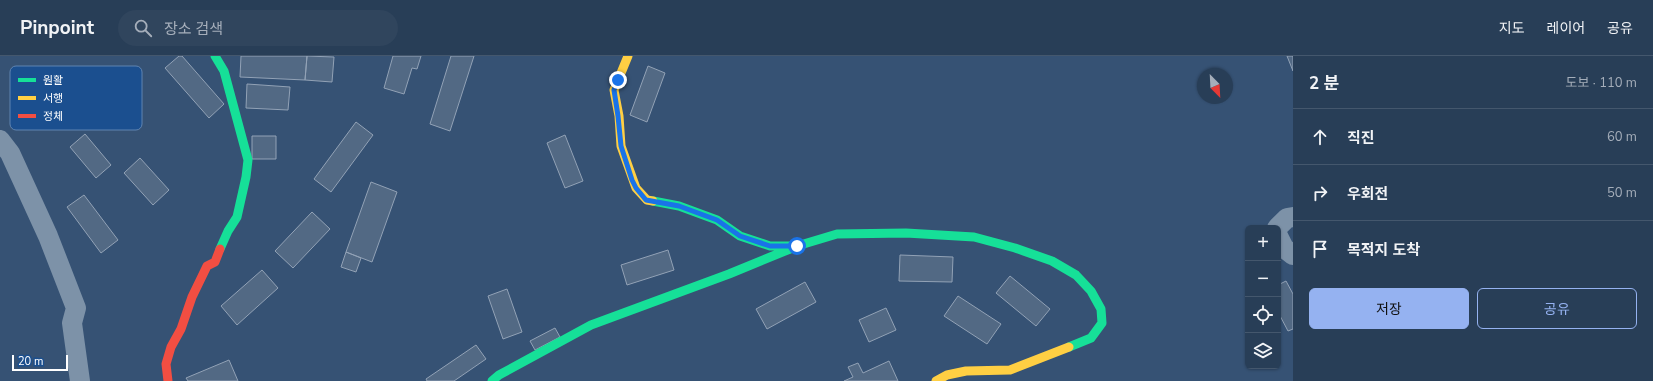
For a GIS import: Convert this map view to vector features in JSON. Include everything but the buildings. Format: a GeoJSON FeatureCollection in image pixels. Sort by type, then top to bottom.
{"type":"FeatureCollection","features":[{"type":"Feature","properties":{"kind":"street"},"geometry":{"type":"LineString","coordinates":[[168,381],[166,364],[171,347],[181,329],[192,297],[204,272],[208,266],[215,262],[228,231],[237,217],[246,177],[248,160],[224,71],[215,56]]}},
{"type":"Feature","properties":{"kind":"street"},"geometry":{"type":"LineString","coordinates":[[628,56],[614,90],[621,146],[632,180],[636,188],[646,200],[679,206],[717,220],[740,236],[770,246],[797,246]]}},
{"type":"Feature","properties":{"kind":"street"},"geometry":{"type":"LineString","coordinates":[[0,140],[14,160],[48,236],[76,308],[72,323],[80,381]]}},
{"type":"Feature","properties":{"kind":"street"},"geometry":{"type":"LineString","coordinates":[[1279,225],[1287,218],[1293,217]]}},
{"type":"Feature","properties":{"kind":"street"},"geometry":{"type":"LineString","coordinates":[[492,381],[499,375],[591,325],[729,274],[797,246],[838,234],[906,233],[974,237],[1015,248],[1052,262],[1076,275],[1091,291],[1101,309],[1102,323],[1091,338],[1010,370],[966,371],[947,375],[936,381]]}},
{"type":"Feature","properties":{"kind":"street"},"geometry":{"type":"LineString","coordinates":[[1281,242],[1284,248],[1293,255]]}},
{"type":"Feature","properties":{"kind":"traffic: fast"},"geometry":{"type":"LineString","coordinates":[[215,56],[224,71],[248,160],[246,177],[237,217],[228,231],[220,249]]}},
{"type":"Feature","properties":{"kind":"traffic: fast"},"geometry":{"type":"LineString","coordinates":[[653,201],[679,206],[717,220],[740,236],[770,246],[797,246],[837,234],[906,233],[974,237],[1015,248],[1052,261],[1076,275],[1091,291],[1101,309],[1102,323],[1091,338],[1069,347]]}},
{"type":"Feature","properties":{"kind":"traffic: fast"},"geometry":{"type":"LineString","coordinates":[[492,381],[499,375],[591,325],[729,274],[790,249]]}},
{"type":"Feature","properties":{"kind":"traffic: slow"},"geometry":{"type":"LineString","coordinates":[[628,56],[614,90],[619,116],[621,146],[636,188],[647,200],[653,201]]}},
{"type":"Feature","properties":{"kind":"traffic: slow"},"geometry":{"type":"LineString","coordinates":[[936,381],[947,375],[966,371],[1010,370],[1069,347]]}},
{"type":"Feature","properties":{"kind":"traffic: jam"},"geometry":{"type":"LineString","coordinates":[[168,381],[166,364],[171,347],[181,329],[192,297],[207,266],[215,262],[220,249]]}},
{"type":"Feature","properties":{"kind":"route"},"geometry":{"type":"LineString","coordinates":[[618,80],[614,90],[621,146],[632,180],[636,188],[646,200],[679,206],[717,220],[740,236],[770,246],[797,246]]}}]}
